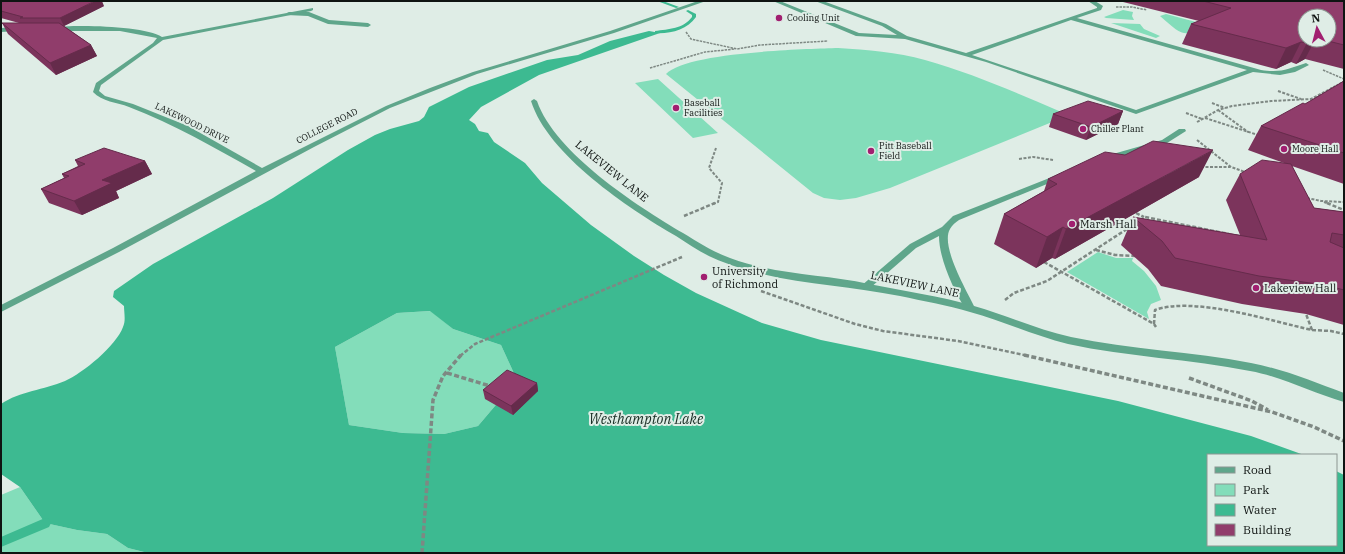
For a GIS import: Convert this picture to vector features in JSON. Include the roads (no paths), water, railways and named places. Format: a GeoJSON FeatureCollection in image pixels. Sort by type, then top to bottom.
{"type":"FeatureCollection","features":[{"type":"Feature","properties":{"kind":"street","name":"COLLEGE ROAD"},"geometry":{"type":"LineString","coordinates":[[1,310],[116,250],[261,171],[366,118],[432,89],[475,73],[605,34],[703,1]]}},
{"type":"Feature","properties":{"kind":"street"},"geometry":{"type":"LineString","coordinates":[[776,1],[850,32],[864,35],[905,37],[968,54],[1136,112],[1253,70]]}},
{"type":"Feature","properties":{"kind":"street"},"geometry":{"type":"LineString","coordinates":[[818,1],[884,25],[905,37]]}},
{"type":"Feature","properties":{"kind":"street"},"geometry":{"type":"LineString","coordinates":[[968,54],[1099,9],[1100,6],[1091,1]]}},
{"type":"Feature","properties":{"kind":"street"},"geometry":{"type":"LineString","coordinates":[[44,29],[139,31],[161,39],[311,9]]}},
{"type":"Feature","properties":{"kind":"street"},"geometry":{"type":"LineString","coordinates":[[289,14],[309,14],[328,22],[368,25]]}},
{"type":"Feature","properties":{"kind":"street"},"geometry":{"type":"LineString","coordinates":[[1072,19],[1253,70],[1285,74],[1306,65]]}},
{"type":"Feature","properties":{"kind":"street"},"geometry":{"type":"LineString","coordinates":[[1,30],[22,29]]}},
{"type":"Feature","properties":{"kind":"street","name":"LAKEWOOD DRIVE"},"geometry":{"type":"LineString","coordinates":[[161,39],[140,56],[98,84],[96,92],[103,97],[131,105],[185,128],[261,171]]}},
{"type":"Feature","properties":{"kind":"street","name":"LAKEVIEW LANE"},"geometry":{"type":"LineString","coordinates":[[534,101],[539,116],[568,151],[607,186],[663,225],[707,251],[726,260],[786,276],[866,286],[970,308],[1068,340],[1125,351],[1217,361],[1252,367],[1291,378],[1344,398]]}},
{"type":"Feature","properties":{"kind":"street"},"geometry":{"type":"LineString","coordinates":[[1098,162],[1156,144],[1175,136],[1182,131]]}},
{"type":"Feature","properties":{"kind":"street"},"geometry":{"type":"LineString","coordinates":[[866,286],[913,246],[945,229],[956,218],[1069,173]]}},
{"type":"Feature","properties":{"kind":"street"},"geometry":{"type":"LineString","coordinates":[[945,229],[942,242],[950,264],[970,308]]}},
{"type":"Feature","properties":{"kind":"water","name":"Westhampton Lake"},"geometry":{"type":"Polygon","coordinates":[[[649,31],[660,33],[539,75],[481,107],[469,120],[475,124],[479,131],[488,133],[494,142],[525,163],[542,183],[591,225],[634,256],[696,293],[762,323],[821,340],[1118,401],[1251,436],[1301,454],[1207,454],[1207,546],[1337,546],[1337,472],[1344,475],[1344,553],[148,553],[128,548],[107,534],[77,530],[45,523],[20,487],[1,474],[1,404],[24,393],[65,381],[81,372],[114,342],[123,327],[125,316],[124,306],[113,297],[114,291],[153,264],[273,198],[348,150],[375,135],[419,121],[424,117],[429,107],[469,87],[547,60],[578,55],[610,41],[649,31]],[[430,311],[397,313],[335,347],[349,425],[403,433],[444,434],[478,426],[517,380],[501,345],[453,329],[430,311]]]}},
{"type":"Feature","properties":{"kind":"waterway"},"geometry":{"type":"LineString","coordinates":[[659,1],[677,7]]}},
{"type":"Feature","properties":{"kind":"waterway"},"geometry":{"type":"LineString","coordinates":[[657,32],[678,29],[687,25],[694,17],[694,14],[688,11]]}},
{"type":"Feature","properties":{"kind":"waterway"},"geometry":{"type":"LineString","coordinates":[[1,542],[45,523]]}},
{"type":"Feature","properties":{"kind":"place","name":"Cooling Unit"},"geometry":{"type":"Point","coordinates":[779,18]}},
{"type":"Feature","properties":{"kind":"place","name":"Baseball Facilities"},"geometry":{"type":"Point","coordinates":[676,108]}},
{"type":"Feature","properties":{"kind":"place","name":"Chiller Plant"},"geometry":{"type":"Point","coordinates":[1083,129]}},
{"type":"Feature","properties":{"kind":"place","name":"Moore Hall"},"geometry":{"type":"Point","coordinates":[1284,149]}},
{"type":"Feature","properties":{"kind":"place","name":"Pitt Baseball Field"},"geometry":{"type":"Point","coordinates":[871,151]}},
{"type":"Feature","properties":{"kind":"place","name":"Marsh Hall"},"geometry":{"type":"Point","coordinates":[1072,224]}},
{"type":"Feature","properties":{"kind":"place","name":"University of Richmond"},"geometry":{"type":"Point","coordinates":[704,277]}},
{"type":"Feature","properties":{"kind":"place","name":"Lakeview Hall"},"geometry":{"type":"Point","coordinates":[1256,288]}}]}
